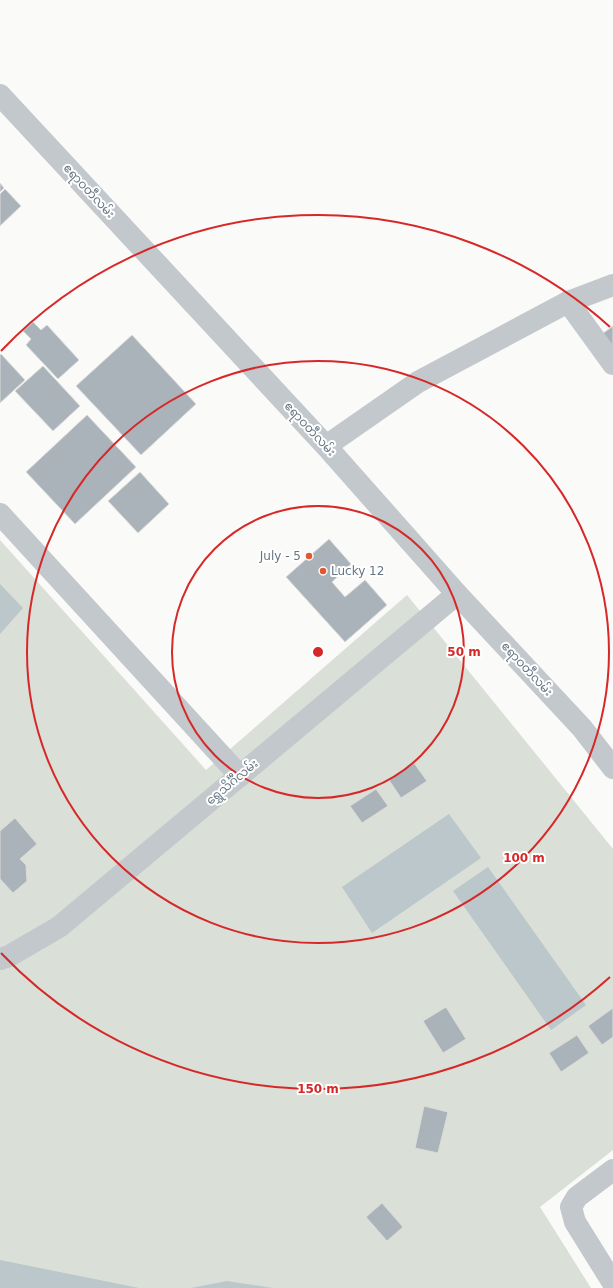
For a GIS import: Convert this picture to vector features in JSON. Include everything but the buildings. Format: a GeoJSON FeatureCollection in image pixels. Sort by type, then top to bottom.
{"type":"FeatureCollection","features":[{"type":"Feature","properties":{"kind":"street","name":"ဧရာဝတီလမ်း"},"geometry":{"type":"LineString","coordinates":[[0,95],[326,446],[457,594],[582,728],[613,768]]}},
{"type":"Feature","properties":{"kind":"street"},"geometry":{"type":"LineString","coordinates":[[326,446],[418,382],[568,302],[613,286]]}},
{"type":"Feature","properties":{"kind":"street"},"geometry":{"type":"LineString","coordinates":[[568,302],[613,364]]}},
{"type":"Feature","properties":{"kind":"street"},"geometry":{"type":"LineString","coordinates":[[0,514],[240,776]]}},
{"type":"Feature","properties":{"kind":"street","name":"ရွှေသိင်္ဂီလမ်း"},"geometry":{"type":"LineString","coordinates":[[0,959],[10,956],[59,926],[457,594]]}},
{"type":"Feature","properties":{"kind":"street"},"geometry":{"type":"LineString","coordinates":[[613,1170],[576,1197],[572,1207],[575,1222],[613,1283]]}},
{"type":"Feature","properties":{"kind":"shaded area"},"geometry":{"type":"Polygon","coordinates":[[[0,540],[206,770],[407,595],[613,849],[613,1150],[540,1207],[591,1288],[0,1288],[0,540]]]}},
{"type":"Feature","properties":{"kind":"shaded area"},"geometry":{"type":"Polygon","coordinates":[[[0,584],[23,608],[0,634],[0,584]]]}},
{"type":"Feature","properties":{"kind":"shaded area"},"geometry":{"type":"Polygon","coordinates":[[[449,814],[481,858],[372,933],[342,887],[449,814]]]}},
{"type":"Feature","properties":{"kind":"shaded area"},"geometry":{"type":"Polygon","coordinates":[[[488,867],[586,1005],[551,1030],[453,891],[488,867]]]}},
{"type":"Feature","properties":{"kind":"shaded area"},"geometry":{"type":"Polygon","coordinates":[[[0,1260],[139,1288],[0,1288],[0,1260]]]}},
{"type":"Feature","properties":{"kind":"shaded area"},"geometry":{"type":"Polygon","coordinates":[[[227,1281],[273,1288],[191,1288],[227,1281]]]}},
{"type":"Feature","properties":{"kind":"place","name":"July - 5"},"geometry":{"type":"Point","coordinates":[309,556]}},
{"type":"Feature","properties":{"kind":"place","name":"Lucky 12"},"geometry":{"type":"Point","coordinates":[323,571]}}]}
